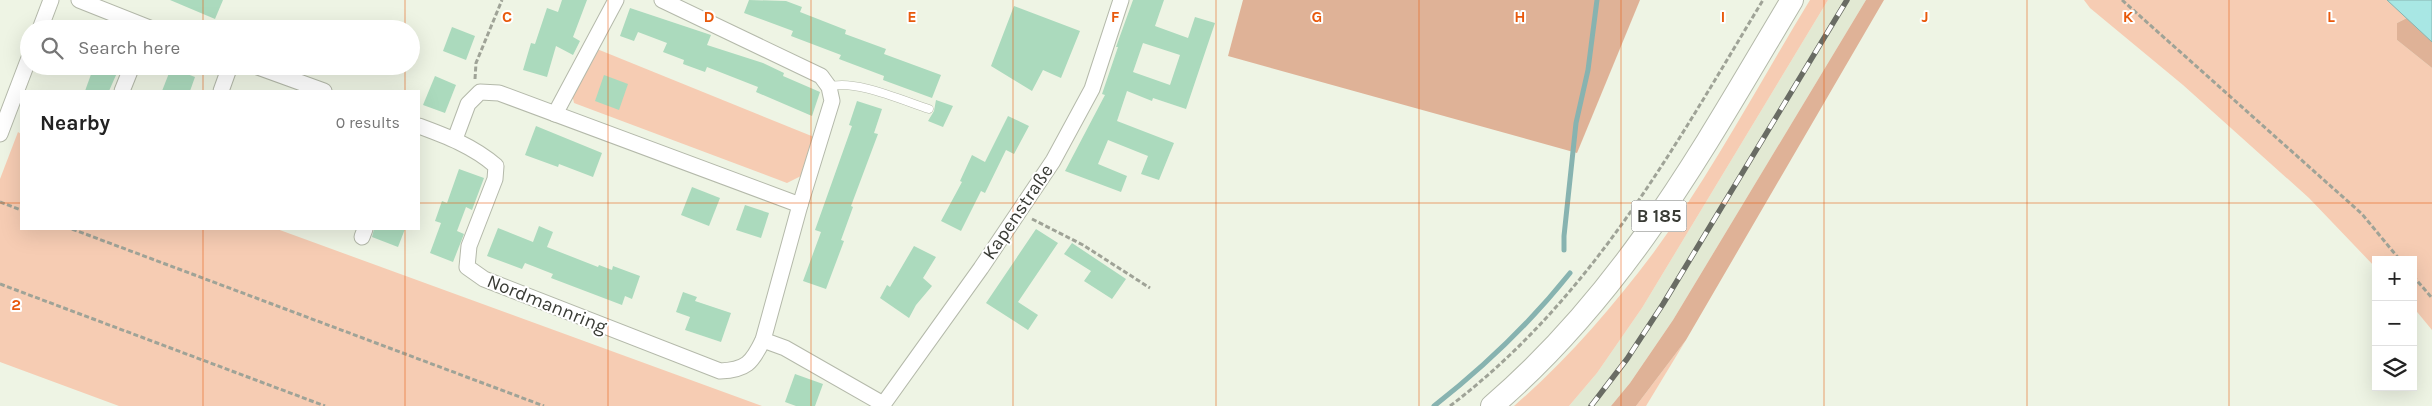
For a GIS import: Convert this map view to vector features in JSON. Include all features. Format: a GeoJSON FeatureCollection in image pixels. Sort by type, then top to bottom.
{"type":"FeatureCollection","features":[{"type":"Feature","properties":{"kind":"main road","name":"B 185"},"geometry":{"type":"LineString","coordinates":[[1492,406],[1556,345],[1619,273],[1690,170],[1792,0]]}},
{"type":"Feature","properties":{"kind":"street"},"geometry":{"type":"LineString","coordinates":[[44,20],[52,0]]}},
{"type":"Feature","properties":{"kind":"street"},"geometry":{"type":"LineString","coordinates":[[79,0],[129,20]]}},
{"type":"Feature","properties":{"kind":"street"},"geometry":{"type":"LineString","coordinates":[[555,114],[616,0]]}},
{"type":"Feature","properties":{"kind":"street"},"geometry":{"type":"LineString","coordinates":[[662,0],[821,76],[829,87]]}},
{"type":"Feature","properties":{"kind":"street","name":"Kapenstraße"},"geometry":{"type":"LineString","coordinates":[[882,405],[1053,161],[1092,90],[1121,0]]}},
{"type":"Feature","properties":{"kind":"street"},"geometry":{"type":"LineString","coordinates":[[0,134],[23,75]]}},
{"type":"Feature","properties":{"kind":"street"},"geometry":{"type":"LineString","coordinates":[[122,90],[128,75]]}},
{"type":"Feature","properties":{"kind":"street"},"geometry":{"type":"LineString","coordinates":[[221,90],[227,75]]}},
{"type":"Feature","properties":{"kind":"street"},"geometry":{"type":"LineString","coordinates":[[278,75],[317,90]]}},
{"type":"Feature","properties":{"kind":"street","name":"Nordmannring"},"geometry":{"type":"LineString","coordinates":[[420,126],[455,139],[485,156],[496,166],[495,179],[469,246],[467,267],[484,280],[720,371],[739,370],[754,358],[763,340],[800,204],[832,101],[829,87]]}},
{"type":"Feature","properties":{"kind":"street"},"geometry":{"type":"LineString","coordinates":[[455,139],[468,104],[480,92],[499,93],[800,204]]}},
{"type":"Feature","properties":{"kind":"street"},"geometry":{"type":"LineString","coordinates":[[763,340],[785,348],[882,405]]}},
{"type":"Feature","properties":{"kind":"lane"},"geometry":{"type":"LineString","coordinates":[[829,87],[838,83],[852,85],[929,109]]}},
{"type":"Feature","properties":{"kind":"path"},"geometry":{"type":"LineString","coordinates":[[480,92],[474,76],[476,62],[502,0]]}},
{"type":"Feature","properties":{"kind":"path"},"geometry":{"type":"LineString","coordinates":[[1450,406],[1527,339],[1623,226],[1649,188],[1763,0]]}},
{"type":"Feature","properties":{"kind":"path"},"geometry":{"type":"LineString","coordinates":[[2122,0],[2362,214],[2397,256]]}},
{"type":"Feature","properties":{"kind":"path"},"geometry":{"type":"LineString","coordinates":[[0,202],[20,210]]}},
{"type":"Feature","properties":{"kind":"path"},"geometry":{"type":"LineString","coordinates":[[1019,211],[1083,245],[1150,288]]}},
{"type":"Feature","properties":{"kind":"path"},"geometry":{"type":"LineString","coordinates":[[75,230],[544,406]]}},
{"type":"Feature","properties":{"kind":"path"},"geometry":{"type":"LineString","coordinates":[[2417,281],[2432,298]]}},
{"type":"Feature","properties":{"kind":"path"},"geometry":{"type":"LineString","coordinates":[[0,284],[325,406]]}},
{"type":"Feature","properties":{"kind":"shaded area"},"geometry":{"type":"Polygon","coordinates":[[[1243,0],[1640,0],[1577,153],[1228,56],[1243,0]]]}},
{"type":"Feature","properties":{"kind":"shaded area"},"geometry":{"type":"Polygon","coordinates":[[[1810,0],[1828,0],[1642,308],[1597,373],[1569,406],[1514,406],[1571,352],[1622,293],[1654,252],[1715,160],[1810,0]]]}},
{"type":"Feature","properties":{"kind":"shaded area"},"geometry":{"type":"Polygon","coordinates":[[[1828,0],[1866,0],[1673,320],[1630,383],[1611,406],[1569,406],[1597,373],[1642,308],[1828,0]]]}},
{"type":"Feature","properties":{"kind":"shaded area"},"geometry":{"type":"Polygon","coordinates":[[[1866,0],[1884,0],[1686,340],[1636,406],[1611,406],[1630,383],[1673,320],[1866,0]]]}},
{"type":"Feature","properties":{"kind":"shaded area"},"geometry":{"type":"Polygon","coordinates":[[[2084,0],[2387,0],[2407,18],[2397,23],[2397,40],[2432,68],[2432,330],[2417,312],[2417,256],[2372,256],[2372,264],[2309,198],[2183,85],[2090,8],[2084,0]]]}},
{"type":"Feature","properties":{"kind":"shaded area"},"geometry":{"type":"Polygon","coordinates":[[[2407,18],[2432,42],[2432,68],[2397,40],[2397,23],[2407,18]]]}},
{"type":"Feature","properties":{"kind":"shaded area"},"geometry":{"type":"Polygon","coordinates":[[[597,49],[814,137],[803,175],[787,183],[574,103],[572,94],[597,49]]]}},
{"type":"Feature","properties":{"kind":"shaded area"},"geometry":{"type":"Polygon","coordinates":[[[18,132],[20,133],[20,230],[280,230],[762,406],[119,406],[0,362],[0,179],[18,132]]]}},
{"type":"Feature","properties":{"kind":"shaded area"},"geometry":{"type":"Polygon","coordinates":[[[1686,340],[1646,406],[1636,406],[1686,340]]]}},
{"type":"Feature","properties":{"kind":"water"},"geometry":{"type":"Polygon","coordinates":[[[2387,0],[2432,0],[2432,42],[2387,0]]]}},
{"type":"Feature","properties":{"kind":"building"},"geometry":{"type":"Polygon","coordinates":[[[170,0],[223,0],[215,19],[170,0]]]}},
{"type":"Feature","properties":{"kind":"building"},"geometry":{"type":"Polygon","coordinates":[[[562,0],[587,0],[573,37],[580,41],[573,55],[556,46],[547,77],[523,70],[531,43],[535,44],[547,8],[558,12],[562,0]]]}},
{"type":"Feature","properties":{"kind":"building"},"geometry":{"type":"Polygon","coordinates":[[[749,0],[786,1],[802,7],[800,12],[846,30],[845,34],[886,49],[884,54],[941,75],[932,98],[883,80],[884,76],[839,59],[841,55],[791,36],[793,31],[744,13],[749,0]]]}},
{"type":"Feature","properties":{"kind":"building"},"geometry":{"type":"Polygon","coordinates":[[[1133,0],[1164,0],[1155,26],[1188,38],[1195,17],[1215,23],[1186,109],[1153,98],[1152,101],[1127,91],[1117,121],[1174,143],[1159,180],[1141,174],[1148,156],[1108,140],[1098,164],[1127,176],[1121,192],[1065,171],[1105,95],[1102,94],[1118,47],[1116,47],[1133,0]],[[1143,43],[1133,72],[1170,85],[1180,55],[1143,43]]]}},
{"type":"Feature","properties":{"kind":"building"},"geometry":{"type":"Polygon","coordinates":[[[1014,6],[1080,31],[1061,78],[1043,70],[1032,91],[991,66],[1014,6]]]}},
{"type":"Feature","properties":{"kind":"building"},"geometry":{"type":"Polygon","coordinates":[[[630,8],[711,35],[707,45],[763,63],[784,73],[783,76],[820,92],[812,116],[756,92],[758,87],[707,67],[705,72],[683,64],[684,60],[663,52],[667,43],[638,32],[634,41],[620,36],[630,8]]]}},
{"type":"Feature","properties":{"kind":"building"},"geometry":{"type":"Polygon","coordinates":[[[452,27],[475,36],[466,60],[443,51],[452,27]]]}},
{"type":"Feature","properties":{"kind":"building"},"geometry":{"type":"Polygon","coordinates":[[[91,75],[116,75],[109,90],[85,90],[91,75]]]}},
{"type":"Feature","properties":{"kind":"building"},"geometry":{"type":"Polygon","coordinates":[[[168,75],[190,75],[195,77],[190,90],[162,90],[168,75]]]}},
{"type":"Feature","properties":{"kind":"building"},"geometry":{"type":"Polygon","coordinates":[[[604,75],[628,84],[619,110],[595,101],[604,75]]]}},
{"type":"Feature","properties":{"kind":"building"},"geometry":{"type":"Polygon","coordinates":[[[435,76],[456,85],[445,113],[423,105],[435,76]]]}},
{"type":"Feature","properties":{"kind":"building"},"geometry":{"type":"Polygon","coordinates":[[[936,100],[953,106],[943,127],[928,121],[934,111],[936,100]]]}},
{"type":"Feature","properties":{"kind":"building"},"geometry":{"type":"Polygon","coordinates":[[[857,101],[882,109],[874,133],[878,134],[851,206],[853,207],[841,240],[844,241],[826,289],[803,281],[821,232],[815,230],[852,126],[849,125],[857,101]]]}},
{"type":"Feature","properties":{"kind":"building"},"geometry":{"type":"Polygon","coordinates":[[[1008,116],[1029,126],[1014,154],[1006,150],[985,193],[981,191],[961,231],[941,221],[962,182],[960,181],[972,155],[985,162],[1008,116]]]}},
{"type":"Feature","properties":{"kind":"building"},"geometry":{"type":"Polygon","coordinates":[[[536,126],[602,153],[593,177],[559,164],[558,167],[525,155],[536,126]]]}},
{"type":"Feature","properties":{"kind":"building"},"geometry":{"type":"Polygon","coordinates":[[[459,169],[484,178],[472,210],[466,207],[457,231],[464,234],[453,262],[430,253],[441,223],[435,221],[442,201],[447,203],[459,169]]]}},
{"type":"Feature","properties":{"kind":"building"},"geometry":{"type":"Polygon","coordinates":[[[692,187],[720,198],[709,226],[681,215],[692,187]]]}},
{"type":"Feature","properties":{"kind":"building"},"geometry":{"type":"Polygon","coordinates":[[[745,205],[769,213],[761,238],[736,230],[745,205]]]}},
{"type":"Feature","properties":{"kind":"building"},"geometry":{"type":"Polygon","coordinates":[[[539,226],[553,232],[547,247],[598,267],[599,265],[612,270],[613,266],[640,276],[632,299],[625,296],[622,305],[551,278],[553,274],[525,263],[522,269],[487,256],[498,228],[533,242],[539,226]]]}},
{"type":"Feature","properties":{"kind":"building"},"geometry":{"type":"Polygon","coordinates":[[[1036,229],[1058,243],[1018,302],[1038,315],[1028,330],[986,303],[1036,229]]]}},
{"type":"Feature","properties":{"kind":"building"},"geometry":{"type":"Polygon","coordinates":[[[374,230],[405,230],[398,247],[372,237],[374,230]]]}},
{"type":"Feature","properties":{"kind":"building"},"geometry":{"type":"Polygon","coordinates":[[[1072,243],[1126,279],[1112,299],[1084,281],[1091,271],[1064,254],[1072,243]]]}},
{"type":"Feature","properties":{"kind":"building"},"geometry":{"type":"Polygon","coordinates":[[[914,246],[936,257],[923,278],[932,286],[916,305],[909,318],[880,298],[887,285],[890,287],[914,246]]]}},
{"type":"Feature","properties":{"kind":"building"},"geometry":{"type":"Polygon","coordinates":[[[683,292],[697,297],[695,301],[731,313],[721,342],[685,330],[690,317],[676,312],[683,292]]]}},
{"type":"Feature","properties":{"kind":"building"},"geometry":{"type":"Polygon","coordinates":[[[795,374],[823,384],[815,406],[796,406],[785,402],[795,374]]]}},
{"type":"Feature","properties":{"kind":"waterway"},"geometry":{"type":"LineString","coordinates":[[1564,250],[1576,123],[1588,70],[1597,0]]}},
{"type":"Feature","properties":{"kind":"waterway"},"geometry":{"type":"LineString","coordinates":[[1434,406],[1506,344],[1570,273]]}},
{"type":"Feature","properties":{"kind":"railway"},"geometry":{"type":"LineString","coordinates":[[1591,406],[1627,359],[1663,304],[1847,0]]}}]}
